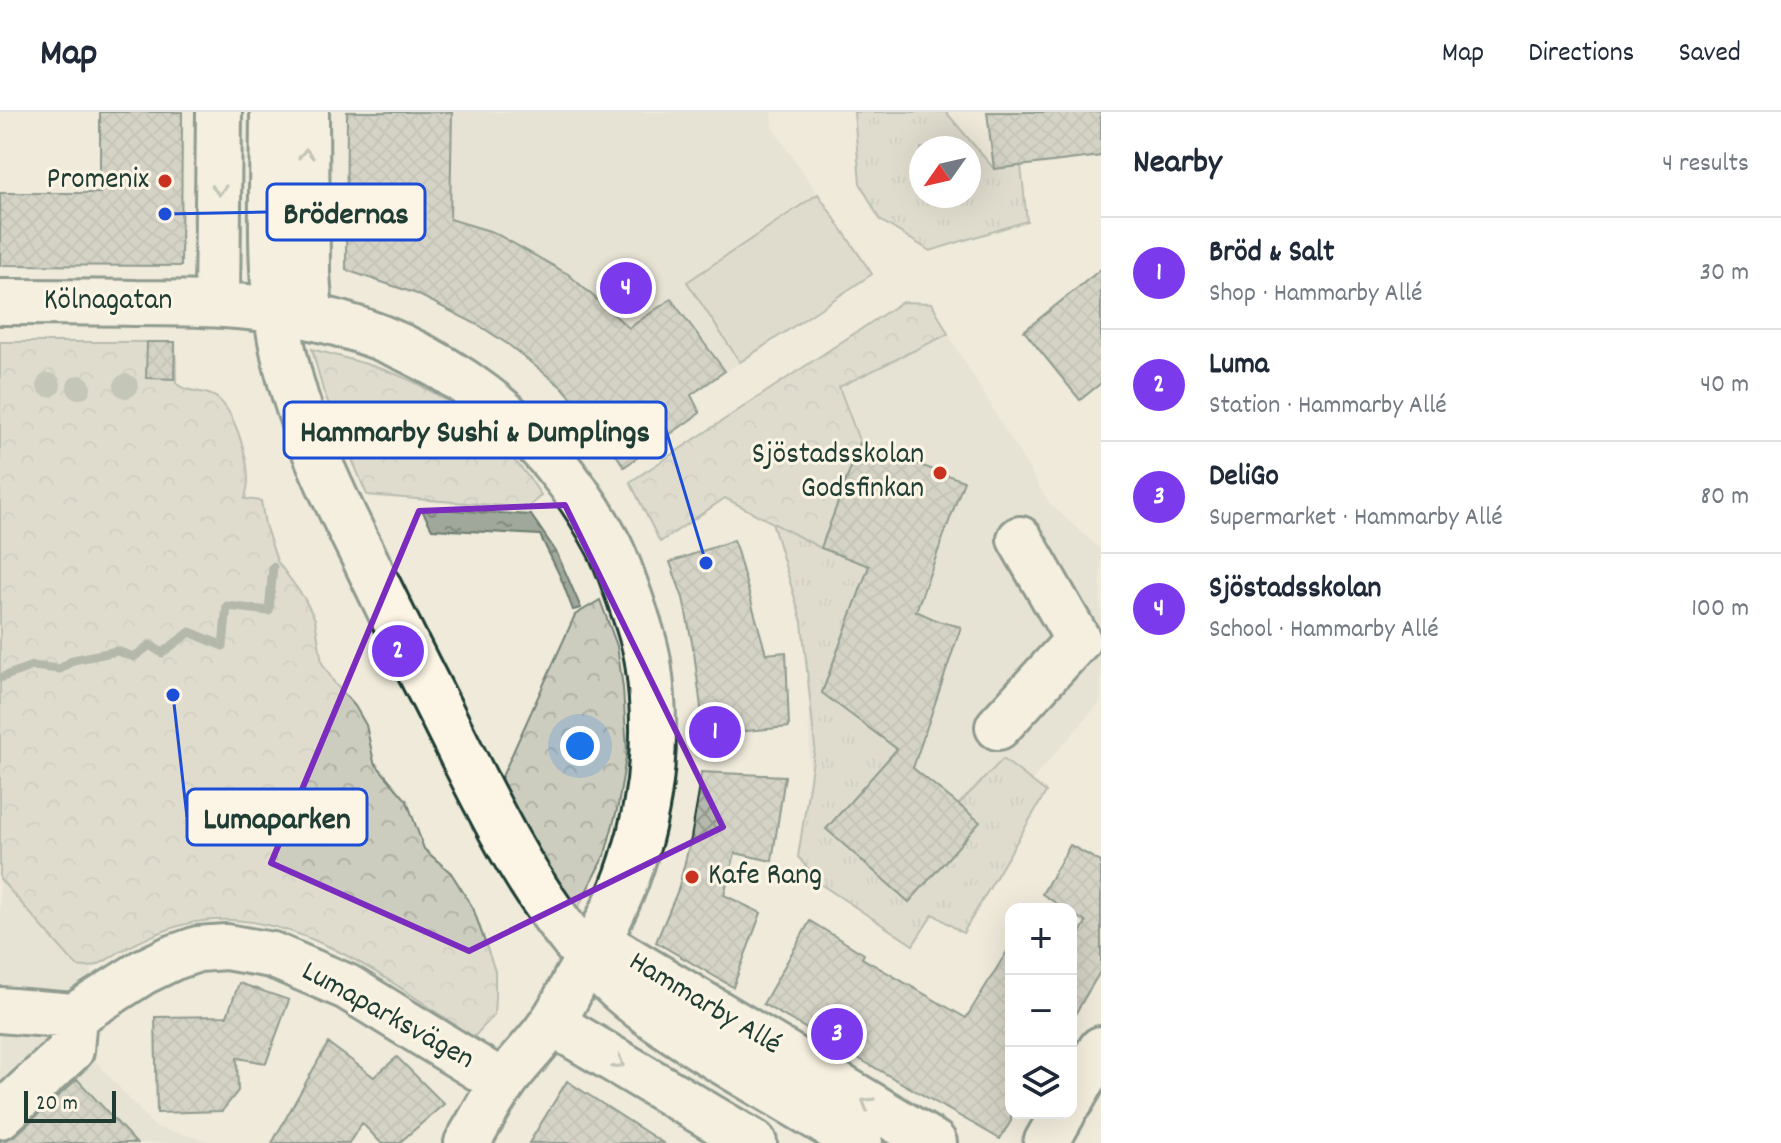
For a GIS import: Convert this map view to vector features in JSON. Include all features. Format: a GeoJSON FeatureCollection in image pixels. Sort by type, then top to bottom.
{"type":"FeatureCollection","features":[{"type":"Feature","properties":{"kind":"street"},"geometry":{"type":"LineString","coordinates":[[219,112],[265,310]]}},
{"type":"Feature","properties":{"kind":"street"},"geometry":{"type":"LineString","coordinates":[[255,112],[265,310]]}},
{"type":"Feature","properties":{"kind":"street"},"geometry":{"type":"LineString","coordinates":[[273,112],[273,267],[260,345],[273,400],[283,432],[316,508],[502,873],[529,919],[588,960],[622,993],[655,1018],[860,1143]]}},
{"type":"Feature","properties":{"kind":"street"},"geometry":{"type":"LineString","coordinates":[[265,310],[307,273],[306,112]]}},
{"type":"Feature","properties":{"kind":"street","name":"Kölnagatan"},"geometry":{"type":"LineString","coordinates":[[0,302],[265,310]]}},
{"type":"Feature","properties":{"kind":"street","name":"Hammarby Allé"},"geometry":{"type":"LineString","coordinates":[[265,310],[374,335],[424,357],[460,378],[510,416],[547,455],[581,499],[607,541],[648,657],[654,741],[650,783],[632,865],[588,960],[552,1023],[503,1083],[467,1143]]}},
{"type":"Feature","properties":{"kind":"street"},"geometry":{"type":"LineString","coordinates":[[998,727],[1090,646],[1020,539]]}},
{"type":"Feature","properties":{"kind":"street","name":"Lumaparksvägen"},"geometry":{"type":"LineString","coordinates":[[74,1016],[143,972],[172,958],[198,949],[226,947],[272,955],[347,987],[503,1083]]}},
{"type":"Feature","properties":{"kind":"street"},"geometry":{"type":"LineString","coordinates":[[588,960],[618,1016],[645,1036],[825,1143]]}},
{"type":"Feature","properties":{"kind":"street","name":"Hammarby Allé"},"geometry":{"type":"LineString","coordinates":[[588,960],[934,1143]]}},
{"type":"Feature","properties":{"kind":"street"},"geometry":{"type":"LineString","coordinates":[[0,1010],[74,1016],[71,1050],[0,1116]]}},
{"type":"Feature","properties":{"kind":"street"},"geometry":{"type":"LineString","coordinates":[[552,1023],[754,1143]]}},
{"type":"Feature","properties":{"kind":"street"},"geometry":{"type":"LineString","coordinates":[[1077,1090],[1101,1049]]}},
{"type":"Feature","properties":{"kind":"street"},"geometry":{"type":"LineString","coordinates":[[1046,1143],[1060,1119]]}},
{"type":"Feature","properties":{"kind":"highlighted area"},"geometry":{"type":"Polygon","coordinates":[[[565,505],[723,827],[469,951],[271,863],[419,511],[565,505]]]}},
{"type":"Feature","properties":{"kind":"shaded area"},"geometry":{"type":"Polygon","coordinates":[[[347,112],[772,112],[772,127],[872,274],[691,395],[700,413],[624,467],[607,440],[564,389],[509,345],[480,326],[417,294],[347,270],[347,112]]]}},
{"type":"Feature","properties":{"kind":"shaded area"},"geometry":{"type":"Polygon","coordinates":[[[948,334],[1049,503],[1101,550],[1101,701],[905,926],[809,839],[810,585],[867,565],[821,548],[860,443],[838,387],[948,334]]]}},
{"type":"Feature","properties":{"kind":"shaded area"},"geometry":{"type":"Polygon","coordinates":[[[0,879],[76,966],[92,968],[90,1055],[155,1127],[215,1143],[0,1143],[0,879]]]}},
{"type":"Feature","properties":{"kind":"green space"},"geometry":{"type":"Polygon","coordinates":[[[854,112],[946,112],[966,136],[909,136],[909,208],[981,208],[981,154],[994,169],[1021,166],[1027,221],[930,251],[880,220],[860,183],[854,112]]]}},
{"type":"Feature","properties":{"kind":"green space"},"geometry":{"type":"Polygon","coordinates":[[[818,194],[872,274],[740,362],[687,282],[818,194]]]}},
{"type":"Feature","properties":{"kind":"green space"},"geometry":{"type":"Polygon","coordinates":[[[902,302],[932,303],[948,334],[839,387],[860,443],[821,548],[725,498],[660,542],[630,482],[902,302]]]}},
{"type":"Feature","properties":{"kind":"green space"},"geometry":{"type":"Polygon","coordinates":[[[0,342],[175,342],[176,383],[185,389],[212,395],[224,405],[235,424],[246,459],[248,480],[245,499],[261,501],[277,561],[315,619],[322,663],[366,725],[374,762],[407,801],[424,849],[451,873],[473,908],[495,971],[495,998],[494,1015],[473,1038],[408,993],[336,950],[299,934],[260,923],[221,920],[182,925],[143,940],[98,965],[77,966],[0,879],[0,342]]]}},
{"type":"Feature","properties":{"kind":"green space"},"geometry":{"type":"Polygon","coordinates":[[[312,349],[392,373],[436,394],[487,432],[516,462],[541,495],[528,508],[367,495],[323,390],[312,349]]]}},
{"type":"Feature","properties":{"kind":"green space"},"geometry":{"type":"Polygon","coordinates":[[[772,522],[821,548],[869,566],[822,692],[897,749],[827,829],[909,902],[979,822],[959,804],[1003,759],[1046,792],[963,933],[933,914],[913,945],[822,885],[798,857],[815,747],[802,622],[772,522]]]}},
{"type":"Feature","properties":{"kind":"green space"},"geometry":{"type":"Polygon","coordinates":[[[600,600],[617,646],[627,751],[618,806],[605,854],[577,910],[553,885],[500,781],[575,615],[600,600]]]}},
{"type":"Feature","properties":{"kind":"water"},"geometry":{"type":"Polygon","coordinates":[[[421,508],[531,515],[557,553],[581,608],[573,610],[540,535],[432,529],[421,508]]]}},
{"type":"Feature","properties":{"kind":"building"},"geometry":{"type":"Polygon","coordinates":[[[100,112],[182,112],[181,266],[0,265],[0,193],[100,193],[100,112]]]}},
{"type":"Feature","properties":{"kind":"building"},"geometry":{"type":"Polygon","coordinates":[[[347,112],[452,112],[450,219],[493,232],[568,274],[629,328],[671,299],[725,371],[691,395],[700,413],[624,467],[607,440],[564,389],[509,345],[480,326],[417,294],[346,270],[347,112]]]}},
{"type":"Feature","properties":{"kind":"building"},"geometry":{"type":"Polygon","coordinates":[[[987,112],[1101,112],[1101,156],[994,169],[987,112]]]}},
{"type":"Feature","properties":{"kind":"building"},"geometry":{"type":"Polygon","coordinates":[[[1101,269],[1101,383],[1080,400],[1024,331],[1101,269]]]}},
{"type":"Feature","properties":{"kind":"building"},"geometry":{"type":"Polygon","coordinates":[[[147,342],[175,342],[174,379],[146,378],[147,342]]]}},
{"type":"Feature","properties":{"kind":"building"},"geometry":{"type":"Polygon","coordinates":[[[860,443],[964,481],[916,611],[961,627],[913,768],[980,822],[909,902],[826,829],[897,749],[822,693],[869,566],[821,548],[860,443]]]}},
{"type":"Feature","properties":{"kind":"building"},"geometry":{"type":"Polygon","coordinates":[[[734,540],[766,654],[786,652],[789,727],[702,735],[694,652],[683,598],[670,562],[734,540]]]}},
{"type":"Feature","properties":{"kind":"building"},"geometry":{"type":"Polygon","coordinates":[[[701,772],[785,776],[772,861],[735,853],[724,895],[761,913],[733,987],[656,942],[678,890],[691,838],[701,772]]]}},
{"type":"Feature","properties":{"kind":"building"},"geometry":{"type":"Polygon","coordinates":[[[1070,845],[1101,862],[1101,970],[1077,1011],[1077,938],[1086,922],[1077,917],[1077,903],[1056,903],[1042,894],[1070,845]]]}},
{"type":"Feature","properties":{"kind":"building"},"geometry":{"type":"Polygon","coordinates":[[[810,921],[864,954],[862,958],[966,1018],[1005,955],[1005,1119],[1011,1121],[1000,1139],[763,1004],[810,921]]]}},
{"type":"Feature","properties":{"kind":"building"},"geometry":{"type":"Polygon","coordinates":[[[239,983],[289,1000],[266,1063],[237,1058],[238,1091],[222,1111],[157,1113],[155,1017],[227,1016],[239,983]]]}},
{"type":"Feature","properties":{"kind":"building"},"geometry":{"type":"Polygon","coordinates":[[[328,1043],[374,1077],[397,1057],[444,1104],[399,1143],[381,1143],[362,1123],[349,1143],[272,1143],[328,1043]]]}},
{"type":"Feature","properties":{"kind":"building"},"geometry":{"type":"Polygon","coordinates":[[[77,1079],[136,1143],[0,1143],[0,1140],[17,1134],[77,1079]]]}},
{"type":"Feature","properties":{"kind":"building"},"geometry":{"type":"Polygon","coordinates":[[[567,1081],[663,1143],[529,1143],[567,1081]]]}},
{"type":"Feature","properties":{"kind":"waterway"},"geometry":{"type":"LineString","coordinates":[[0,678],[32,666],[60,669],[73,660],[117,651],[134,657],[150,645],[162,653],[190,632],[223,646],[227,606],[269,611],[273,567]]}},
{"type":"Feature","properties":{"kind":"place","name":"Promenix"},"geometry":{"type":"Point","coordinates":[165,181]}},
{"type":"Feature","properties":{"kind":"place","name":"Brödernas"},"geometry":{"type":"Point","coordinates":[165,214]}},
{"type":"Feature","properties":{"kind":"place","name":"Sjöstadsskolan"},"geometry":{"type":"Point","coordinates":[626,288]}},
{"type":"Feature","properties":{"kind":"place","name":"Sjöstadsskolan Godsfinkan"},"geometry":{"type":"Point","coordinates":[940,473]}},
{"type":"Feature","properties":{"kind":"place","name":"Hammarby Sushi & Dumplings"},"geometry":{"type":"Point","coordinates":[706,563]}},
{"type":"Feature","properties":{"kind":"place","name":"Luma"},"geometry":{"type":"Point","coordinates":[398,651]}},
{"type":"Feature","properties":{"kind":"place","name":"Lumaparken"},"geometry":{"type":"Point","coordinates":[173,695]}},
{"type":"Feature","properties":{"kind":"place","name":"Bröd & Salt"},"geometry":{"type":"Point","coordinates":[715,732]}},
{"type":"Feature","properties":{"kind":"place","name":"Kafe Rang"},"geometry":{"type":"Point","coordinates":[692,877]}},
{"type":"Feature","properties":{"kind":"place","name":"DeliGo"},"geometry":{"type":"Point","coordinates":[837,1034]}}]}
